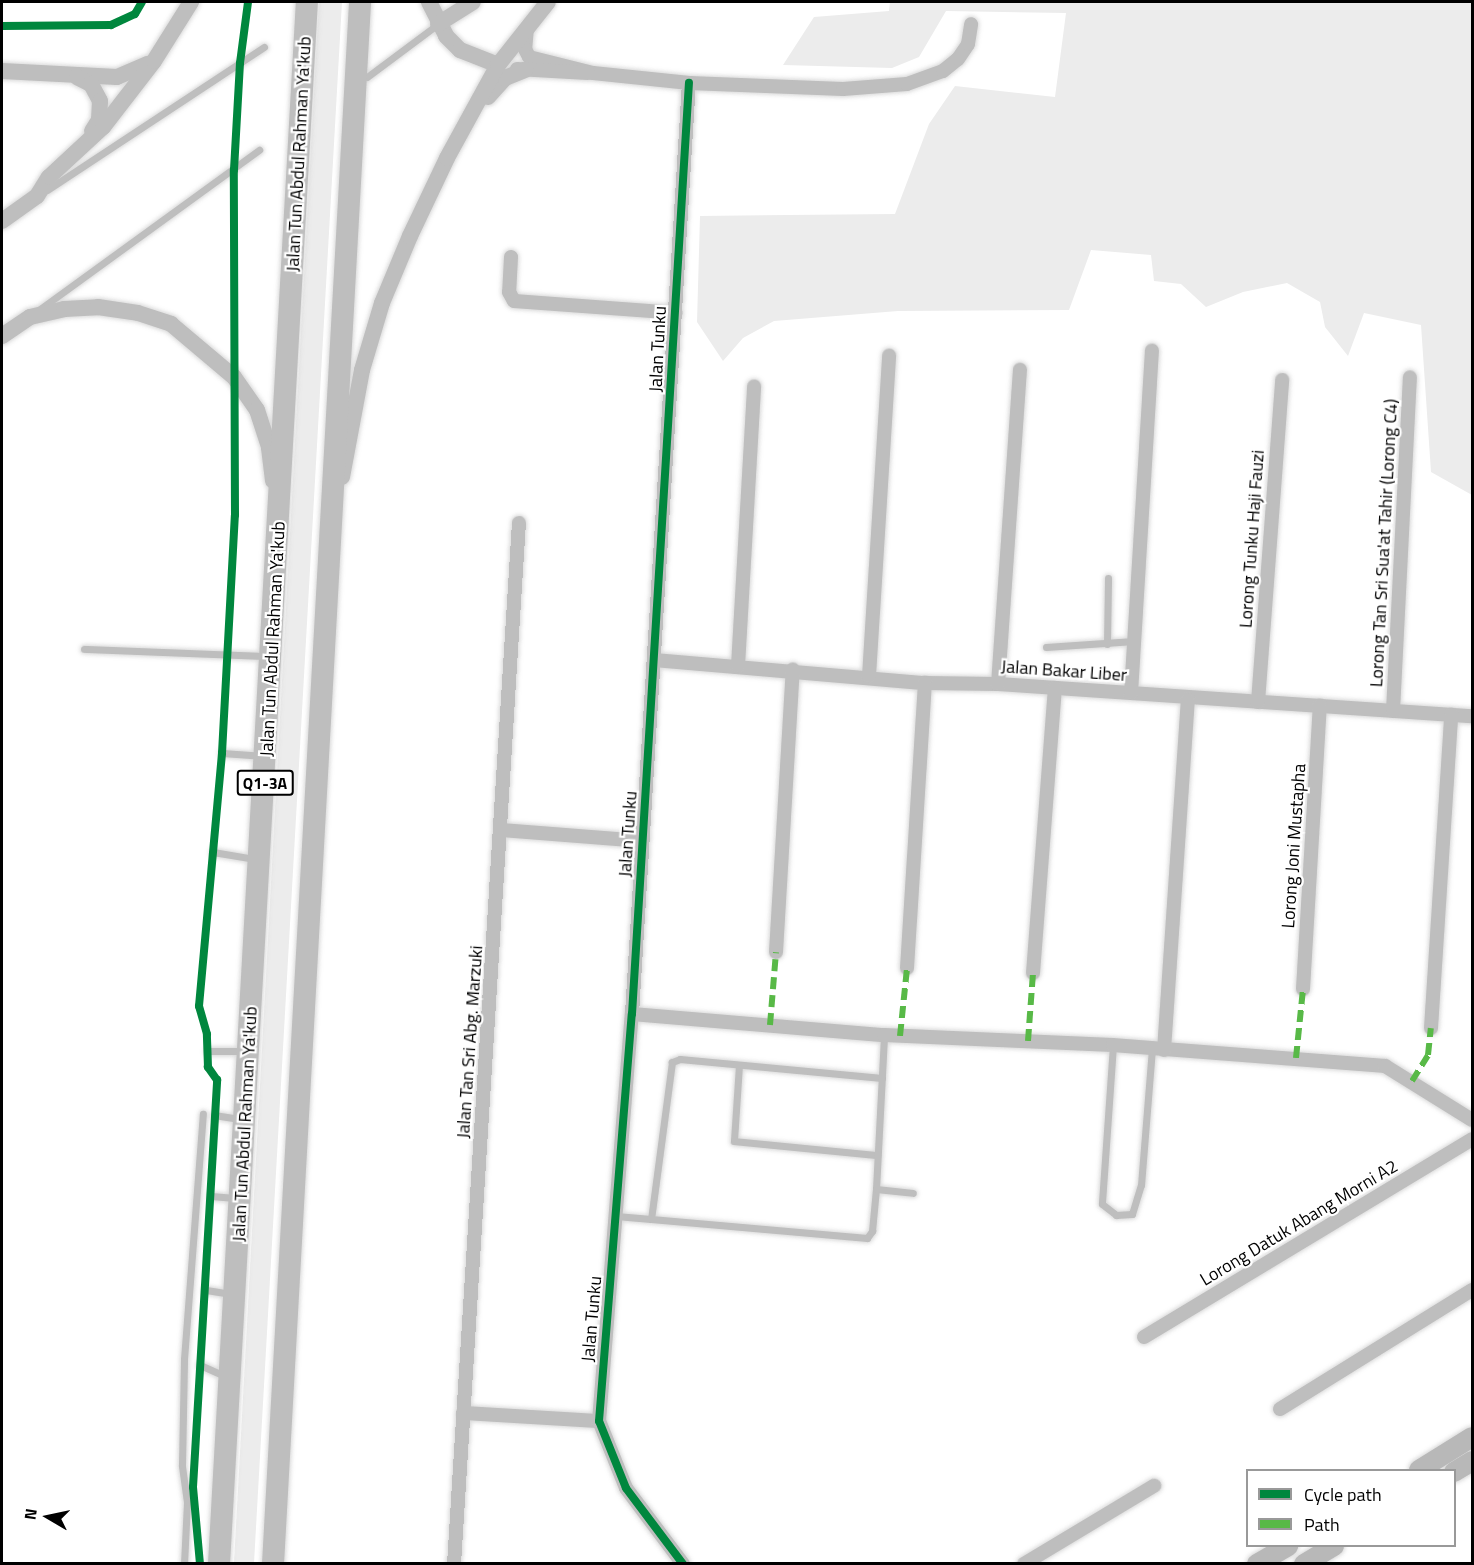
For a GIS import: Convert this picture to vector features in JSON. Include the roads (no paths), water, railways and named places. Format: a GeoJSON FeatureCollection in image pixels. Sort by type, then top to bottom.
{"type":"FeatureCollection","features":[{"type":"Feature","properties":{"kind":"main road","name":"Jalan Tun Abdul Rahman Ya'kub"},"geometry":{"type":"LineString","coordinates":[[219,1563],[272,657],[307,2]]}},
{"type":"Feature","properties":{"kind":"main road"},"geometry":{"type":"LineString","coordinates":[[273,1563],[333,523],[360,2]]}},
{"type":"Feature","properties":{"kind":"main road"},"geometry":{"type":"LineString","coordinates":[[1421,1469],[1473,1437]]}},
{"type":"Feature","properties":{"kind":"main road"},"geometry":{"type":"LineString","coordinates":[[1456,1471],[1473,1461]]}},
{"type":"Feature","properties":{"kind":"main road"},"geometry":{"type":"LineString","coordinates":[[1257,1563],[1285,1547]]}},
{"type":"Feature","properties":{"kind":"main road"},"geometry":{"type":"LineString","coordinates":[[1304,1563],[1331,1547]]}},
{"type":"Feature","properties":{"kind":"street"},"geometry":{"type":"LineString","coordinates":[[2,222],[37,196],[49,177],[103,127],[154,61],[191,2]]}},
{"type":"Feature","properties":{"kind":"street"},"geometry":{"type":"LineString","coordinates":[[429,2],[438,24],[460,50],[498,65],[525,70],[571,75],[593,73]]}},
{"type":"Feature","properties":{"kind":"street"},"geometry":{"type":"LineString","coordinates":[[438,24],[473,2]]}},
{"type":"Feature","properties":{"kind":"street"},"geometry":{"type":"LineString","coordinates":[[333,523],[362,370],[382,303],[447,158],[498,65],[529,23],[548,2]]}},
{"type":"Feature","properties":{"kind":"street"},"geometry":{"type":"LineString","coordinates":[[529,23],[524,41],[529,57],[593,73],[688,83],[843,89],[907,84],[943,71],[958,59],[968,44],[971,24]]}},
{"type":"Feature","properties":{"kind":"street"},"geometry":{"type":"LineString","coordinates":[[2,71],[117,77],[154,61]]}},
{"type":"Feature","properties":{"kind":"street"},"geometry":{"type":"LineString","coordinates":[[480,100],[492,93],[505,78],[525,70]]}},
{"type":"Feature","properties":{"kind":"street"},"geometry":{"type":"LineString","coordinates":[[73,76],[91,84],[100,101],[99,120],[78,152]]}},
{"type":"Feature","properties":{"kind":"street","name":"Jalan Tunku"},"geometry":{"type":"LineString","coordinates":[[683,1563],[626,1488],[599,1421],[632,1014],[676,313],[688,83]]}},
{"type":"Feature","properties":{"kind":"street"},"geometry":{"type":"LineString","coordinates":[[511,257],[509,292],[514,301],[676,313]]}},
{"type":"Feature","properties":{"kind":"street"},"geometry":{"type":"LineString","coordinates":[[2,336],[30,316],[98,308],[138,313],[171,324],[234,376],[257,410],[269,448],[279,532]]}},
{"type":"Feature","properties":{"kind":"street"},"geometry":{"type":"LineString","coordinates":[[1131,693],[1152,351]]}},
{"type":"Feature","properties":{"kind":"street"},"geometry":{"type":"LineString","coordinates":[[869,676],[889,356]]}},
{"type":"Feature","properties":{"kind":"street"},"geometry":{"type":"LineString","coordinates":[[998,684],[1020,370]]}},
{"type":"Feature","properties":{"kind":"street","name":"Lorong Tan Sri Sua'at Tahir (Lorong C4)"},"geometry":{"type":"LineString","coordinates":[[1393,711],[1410,377]]}},
{"type":"Feature","properties":{"kind":"street","name":"Lorong Tunku Haji Fauzi"},"geometry":{"type":"LineString","coordinates":[[1258,702],[1282,380]]}},
{"type":"Feature","properties":{"kind":"street"},"geometry":{"type":"LineString","coordinates":[[738,666],[754,386]]}},
{"type":"Feature","properties":{"kind":"street","name":"Jalan Tan Sri Abg. Marzuki"},"geometry":{"type":"LineString","coordinates":[[454,1563],[502,831],[519,523]]}},
{"type":"Feature","properties":{"kind":"street","name":"Jalan Bakar Liber"},"geometry":{"type":"LineString","coordinates":[[654,660],[869,676],[925,683],[998,684],[1131,693],[1188,700],[1258,702],[1473,716]]}},
{"type":"Feature","properties":{"kind":"street"},"geometry":{"type":"LineString","coordinates":[[776,952],[793,670]]}},
{"type":"Feature","properties":{"kind":"street"},"geometry":{"type":"LineString","coordinates":[[906,968],[925,683]]}},
{"type":"Feature","properties":{"kind":"street"},"geometry":{"type":"LineString","coordinates":[[1033,973],[1055,688]]}},
{"type":"Feature","properties":{"kind":"street"},"geometry":{"type":"LineString","coordinates":[[1158,1049],[1188,700]]}},
{"type":"Feature","properties":{"kind":"street","name":"Lorong Joni Mustapha"},"geometry":{"type":"LineString","coordinates":[[1303,989],[1320,706]]}},
{"type":"Feature","properties":{"kind":"street"},"geometry":{"type":"LineString","coordinates":[[1431,1028],[1451,715]]}},
{"type":"Feature","properties":{"kind":"street"},"geometry":{"type":"LineString","coordinates":[[502,831],[642,841]]}},
{"type":"Feature","properties":{"kind":"street"},"geometry":{"type":"LineString","coordinates":[[632,1014],[884,1035],[1113,1045],[1385,1066],[1473,1120]]}},
{"type":"Feature","properties":{"kind":"street","name":"Lorong Datuk Abang Morni A2"},"geometry":{"type":"LineString","coordinates":[[1144,1337],[1473,1139]]}},
{"type":"Feature","properties":{"kind":"street"},"geometry":{"type":"LineString","coordinates":[[1280,1409],[1473,1290]]}},
{"type":"Feature","properties":{"kind":"street"},"geometry":{"type":"LineString","coordinates":[[463,1413],[599,1421]]}},
{"type":"Feature","properties":{"kind":"street"},"geometry":{"type":"LineString","coordinates":[[1024,1563],[1154,1486]]}},
{"type":"Feature","properties":{"kind":"lane"},"geometry":{"type":"LineString","coordinates":[[367,77],[438,24]]}},
{"type":"Feature","properties":{"kind":"lane"},"geometry":{"type":"LineString","coordinates":[[37,196],[264,47]]}},
{"type":"Feature","properties":{"kind":"lane"},"geometry":{"type":"LineString","coordinates":[[30,316],[260,150]]}},
{"type":"Feature","properties":{"kind":"lane"},"geometry":{"type":"LineString","coordinates":[[1107,644],[1108,578]]}},
{"type":"Feature","properties":{"kind":"lane"},"geometry":{"type":"LineString","coordinates":[[1046,647],[1134,641]]}},
{"type":"Feature","properties":{"kind":"lane"},"geometry":{"type":"LineString","coordinates":[[84,649],[272,657]]}},
{"type":"Feature","properties":{"kind":"lane"},"geometry":{"type":"LineString","coordinates":[[222,753],[266,756]]}},
{"type":"Feature","properties":{"kind":"lane"},"geometry":{"type":"LineString","coordinates":[[213,852],[260,860]]}},
{"type":"Feature","properties":{"kind":"lane"},"geometry":{"type":"LineString","coordinates":[[616,1216],[867,1238],[872,1231],[876,1189],[884,1035]]}},
{"type":"Feature","properties":{"kind":"lane"},"geometry":{"type":"LineString","coordinates":[[1113,1045],[1102,1204],[1116,1215],[1132,1214],[1141,1185],[1158,1049]]}},
{"type":"Feature","properties":{"kind":"lane"},"geometry":{"type":"LineString","coordinates":[[208,1051],[249,1052]]}},
{"type":"Feature","properties":{"kind":"lane"},"geometry":{"type":"LineString","coordinates":[[651,1219],[672,1062],[739,1065],[882,1078]]}},
{"type":"Feature","properties":{"kind":"lane"},"geometry":{"type":"LineString","coordinates":[[739,1065],[734,1141],[878,1155]]}},
{"type":"Feature","properties":{"kind":"lane"},"geometry":{"type":"LineString","coordinates":[[183,1563],[187,1502],[182,1465],[184,1359],[203,1114]]}},
{"type":"Feature","properties":{"kind":"lane"},"geometry":{"type":"LineString","coordinates":[[214,1115],[245,1120]]}},
{"type":"Feature","properties":{"kind":"lane"},"geometry":{"type":"LineString","coordinates":[[876,1189],[913,1193]]}},
{"type":"Feature","properties":{"kind":"lane"},"geometry":{"type":"LineString","coordinates":[[211,1196],[241,1199]]}},
{"type":"Feature","properties":{"kind":"lane"},"geometry":{"type":"LineString","coordinates":[[206,1290],[235,1295]]}},
{"type":"Feature","properties":{"kind":"lane"},"geometry":{"type":"LineString","coordinates":[[200,1365],[230,1378]]}}]}
